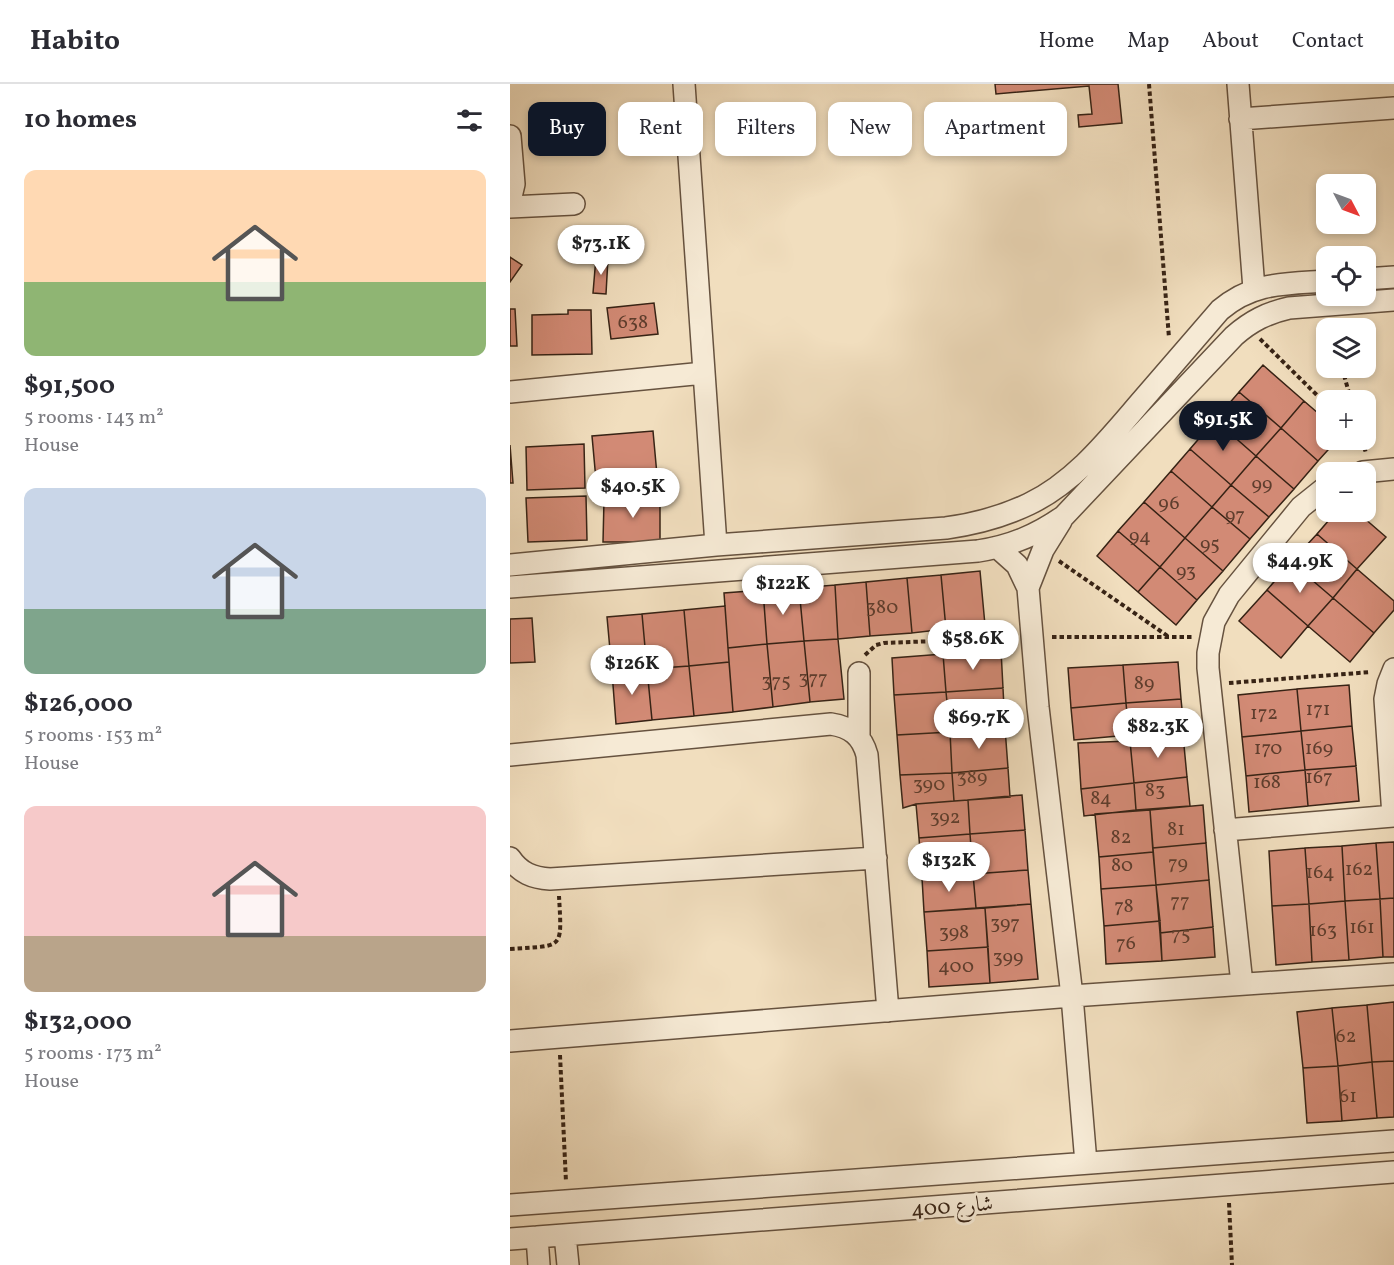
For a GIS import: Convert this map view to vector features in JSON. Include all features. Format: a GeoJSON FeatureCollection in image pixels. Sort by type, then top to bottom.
{"type":"FeatureCollection","features":[{"type":"Feature","properties":{"kind":"street"},"geometry":{"type":"LineString","coordinates":[[684,84],[716,545]]}},
{"type":"Feature","properties":{"kind":"street"},"geometry":{"type":"LineString","coordinates":[[1238,84],[1254,289]]}},
{"type":"Feature","properties":{"kind":"street"},"geometry":{"type":"LineString","coordinates":[[1240,119],[1394,108]]}},
{"type":"Feature","properties":{"kind":"street"},"geometry":{"type":"LineString","coordinates":[[510,136],[514,184],[510,201]]}},
{"type":"Feature","properties":{"kind":"street"},"geometry":{"type":"LineString","coordinates":[[510,207],[574,204]]}},
{"type":"Feature","properties":{"kind":"street"},"geometry":{"type":"LineString","coordinates":[[1376,278],[1394,277]]}},
{"type":"Feature","properties":{"kind":"street"},"geometry":{"type":"LineString","coordinates":[[510,565],[716,545],[946,528],[974,524],[1003,516],[1055,489],[1078,470],[1125,420],[1220,310],[1236,297],[1266,286],[1316,282]]}},
{"type":"Feature","properties":{"kind":"street"},"geometry":{"type":"LineString","coordinates":[[1028,588],[1043,550],[1064,516],[1246,325],[1274,311],[1289,308],[1394,300]]}},
{"type":"Feature","properties":{"kind":"street"},"geometry":{"type":"LineString","coordinates":[[510,392],[704,373]]}},
{"type":"Feature","properties":{"kind":"street"},"geometry":{"type":"LineString","coordinates":[[1125,420],[1140,436]]}},
{"type":"Feature","properties":{"kind":"street"},"geometry":{"type":"LineString","coordinates":[[1376,471],[1394,469]]}},
{"type":"Feature","properties":{"kind":"street"},"geometry":{"type":"LineString","coordinates":[[1242,984],[1210,685],[1208,653],[1210,638],[1214,622],[1228,595],[1301,507],[1316,495]]}},
{"type":"Feature","properties":{"kind":"street"},"geometry":{"type":"LineString","coordinates":[[510,587],[978,551],[998,548],[1032,536],[1064,516]]}},
{"type":"Feature","properties":{"kind":"street"},"geometry":{"type":"LineString","coordinates":[[998,548],[1017,565],[1028,588],[1045,777],[1072,996],[1086,1163]]}},
{"type":"Feature","properties":{"kind":"street"},"geometry":{"type":"LineString","coordinates":[[1225,830],[1394,816],[1385,699],[1394,669]]}},
{"type":"Feature","properties":{"kind":"street"},"geometry":{"type":"LineString","coordinates":[[859,673],[859,737],[867,755],[888,1011]]}},
{"type":"Feature","properties":{"kind":"street"},"geometry":{"type":"LineString","coordinates":[[510,755],[831,724],[851,730],[859,737]]}},
{"type":"Feature","properties":{"kind":"street"},"geometry":{"type":"LineString","coordinates":[[510,858],[521,871],[530,876],[540,879],[558,879],[876,858]]}},
{"type":"Feature","properties":{"kind":"street"},"geometry":{"type":"LineString","coordinates":[[510,1041],[1072,996],[1394,974]]}},
{"type":"Feature","properties":{"kind":"street","name":"شارع 400"},"geometry":{"type":"LineString","coordinates":[[510,1205],[1394,1141]]}},
{"type":"Feature","properties":{"kind":"street","name":"شارع 400"},"geometry":{"type":"LineString","coordinates":[[510,1239],[1394,1172]]}},
{"type":"Feature","properties":{"kind":"street"},"geometry":{"type":"LineString","coordinates":[[566,1235],[568,1265]]}},
{"type":"Feature","properties":{"kind":"street"},"geometry":{"type":"LineString","coordinates":[[537,1237],[539,1265]]}},
{"type":"Feature","properties":{"kind":"path"},"geometry":{"type":"LineString","coordinates":[[1149,84],[1172,366]]}},
{"type":"Feature","properties":{"kind":"path"},"geometry":{"type":"LineString","coordinates":[[1246,325],[1316,394]]}},
{"type":"Feature","properties":{"kind":"path"},"geometry":{"type":"LineString","coordinates":[[1043,550],[1170,637]]}},
{"type":"Feature","properties":{"kind":"path"},"geometry":{"type":"LineString","coordinates":[[859,673],[864,656],[876,645],[884,643],[1031,637],[1210,638]]}},
{"type":"Feature","properties":{"kind":"path"},"geometry":{"type":"LineString","coordinates":[[1210,685],[1394,669]]}},
{"type":"Feature","properties":{"kind":"path"},"geometry":{"type":"LineString","coordinates":[[510,949],[549,946],[557,942],[561,932],[558,879]]}},
{"type":"Feature","properties":{"kind":"path"},"geometry":{"type":"LineString","coordinates":[[559,1037],[567,1201]]}},
{"type":"Feature","properties":{"kind":"path"},"geometry":{"type":"LineString","coordinates":[[1228,1184],[1232,1265]]}},
{"type":"Feature","properties":{"kind":"building"},"geometry":{"type":"Polygon","coordinates":[[[995,84],[1118,84],[1122,123],[1079,127],[1078,115],[1092,114],[1089,86],[996,94],[995,84]]]}},
{"type":"Feature","properties":{"kind":"building"},"geometry":{"type":"Polygon","coordinates":[[[510,257],[522,265],[510,282],[510,257]]]}},
{"type":"Feature","properties":{"kind":"building"},"geometry":{"type":"Polygon","coordinates":[[[596,257],[608,258],[606,294],[593,293],[596,257]]]}},
{"type":"Feature","properties":{"kind":"building"},"geometry":{"type":"Polygon","coordinates":[[[654,303],[658,334],[611,339],[607,308],[654,303]]]}},
{"type":"Feature","properties":{"kind":"building"},"geometry":{"type":"Polygon","coordinates":[[[510,309],[515,309],[517,346],[510,346],[510,309]]]}},
{"type":"Feature","properties":{"kind":"building"},"geometry":{"type":"Polygon","coordinates":[[[568,310],[591,310],[592,354],[532,355],[532,315],[568,314],[568,310]]]}},
{"type":"Feature","properties":{"kind":"building"},"geometry":{"type":"Polygon","coordinates":[[[1263,365],[1304,401],[1281,428],[1239,392],[1263,365]]]}},
{"type":"Feature","properties":{"kind":"building"},"geometry":{"type":"Polygon","coordinates":[[[1239,392],[1281,428],[1256,456],[1215,420],[1239,392]]]}},
{"type":"Feature","properties":{"kind":"building"},"geometry":{"type":"Polygon","coordinates":[[[1304,401],[1316,411],[1316,450],[1328,450],[1318,461],[1281,428],[1304,401]]]}},
{"type":"Feature","properties":{"kind":"building"},"geometry":{"type":"Polygon","coordinates":[[[1215,420],[1256,456],[1231,485],[1190,449],[1215,420]]]}},
{"type":"Feature","properties":{"kind":"building"},"geometry":{"type":"Polygon","coordinates":[[[1281,428],[1318,461],[1294,489],[1256,456],[1281,428]]]}},
{"type":"Feature","properties":{"kind":"building"},"geometry":{"type":"Polygon","coordinates":[[[653,431],[657,475],[596,480],[592,436],[653,431]]]}},
{"type":"Feature","properties":{"kind":"building"},"geometry":{"type":"Polygon","coordinates":[[[584,444],[585,488],[527,490],[526,447],[584,444]]]}},
{"type":"Feature","properties":{"kind":"building"},"geometry":{"type":"Polygon","coordinates":[[[510,445],[513,483],[510,483],[510,445]]]}},
{"type":"Feature","properties":{"kind":"building"},"geometry":{"type":"Polygon","coordinates":[[[1190,449],[1231,485],[1212,507],[1171,471],[1190,449]]]}},
{"type":"Feature","properties":{"kind":"building"},"geometry":{"type":"Polygon","coordinates":[[[1256,456],[1294,489],[1269,517],[1231,485],[1256,456]]]}},
{"type":"Feature","properties":{"kind":"building"},"geometry":{"type":"Polygon","coordinates":[[[1171,471],[1212,507],[1185,538],[1144,502],[1171,471]]]}},
{"type":"Feature","properties":{"kind":"building"},"geometry":{"type":"Polygon","coordinates":[[[1231,485],[1269,517],[1250,539],[1212,507],[1231,485]]]}},
{"type":"Feature","properties":{"kind":"building"},"geometry":{"type":"Polygon","coordinates":[[[636,493],[660,493],[660,542],[603,542],[604,500],[635,500],[636,493]]]}},
{"type":"Feature","properties":{"kind":"building"},"geometry":{"type":"Polygon","coordinates":[[[586,496],[587,540],[528,542],[526,498],[586,496]]]}},
{"type":"Feature","properties":{"kind":"building"},"geometry":{"type":"Polygon","coordinates":[[[1144,502],[1185,538],[1160,567],[1118,531],[1144,502]]]}},
{"type":"Feature","properties":{"kind":"building"},"geometry":{"type":"Polygon","coordinates":[[[1212,507],[1250,539],[1223,571],[1185,538],[1212,507]]]}},
{"type":"Feature","properties":{"kind":"building"},"geometry":{"type":"Polygon","coordinates":[[[1327,522],[1369,522],[1386,537],[1357,569],[1317,534],[1327,522]]]}},
{"type":"Feature","properties":{"kind":"building"},"geometry":{"type":"Polygon","coordinates":[[[1118,531],[1160,567],[1138,592],[1097,556],[1118,531]]]}},
{"type":"Feature","properties":{"kind":"building"},"geometry":{"type":"Polygon","coordinates":[[[1317,534],[1357,569],[1333,598],[1291,562],[1317,534]]]}},
{"type":"Feature","properties":{"kind":"building"},"geometry":{"type":"Polygon","coordinates":[[[1185,538],[1223,571],[1197,600],[1160,567],[1185,538]]]}},
{"type":"Feature","properties":{"kind":"building"},"geometry":{"type":"Polygon","coordinates":[[[1291,562],[1333,598],[1308,626],[1267,590],[1291,562]]]}},
{"type":"Feature","properties":{"kind":"building"},"geometry":{"type":"Polygon","coordinates":[[[1160,567],[1197,600],[1176,625],[1138,592],[1160,567]]]}},
{"type":"Feature","properties":{"kind":"building"},"geometry":{"type":"Polygon","coordinates":[[[1357,569],[1394,601],[1394,610],[1374,633],[1333,598],[1357,569]]]}},
{"type":"Feature","properties":{"kind":"building"},"geometry":{"type":"Polygon","coordinates":[[[980,571],[985,625],[946,629],[941,575],[980,571]]]}},
{"type":"Feature","properties":{"kind":"building"},"geometry":{"type":"Polygon","coordinates":[[[941,575],[946,629],[912,633],[907,578],[941,575]]]}},
{"type":"Feature","properties":{"kind":"building"},"geometry":{"type":"Polygon","coordinates":[[[907,578],[912,633],[870,636],[866,582],[907,578]]]}},
{"type":"Feature","properties":{"kind":"building"},"geometry":{"type":"Polygon","coordinates":[[[866,582],[870,636],[838,639],[835,585],[866,582]]]}},
{"type":"Feature","properties":{"kind":"building"},"geometry":{"type":"Polygon","coordinates":[[[835,585],[838,639],[804,641],[799,588],[835,585]]]}},
{"type":"Feature","properties":{"kind":"building"},"geometry":{"type":"Polygon","coordinates":[[[799,588],[804,641],[767,644],[763,590],[799,588]]]}},
{"type":"Feature","properties":{"kind":"building"},"geometry":{"type":"Polygon","coordinates":[[[763,590],[767,644],[728,648],[724,593],[763,590]]]}},
{"type":"Feature","properties":{"kind":"building"},"geometry":{"type":"Polygon","coordinates":[[[1267,590],[1308,626],[1281,658],[1239,621],[1267,590]]]}},
{"type":"Feature","properties":{"kind":"building"},"geometry":{"type":"Polygon","coordinates":[[[1333,598],[1374,633],[1350,662],[1308,626],[1333,598]]]}},
{"type":"Feature","properties":{"kind":"building"},"geometry":{"type":"Polygon","coordinates":[[[725,606],[729,662],[689,666],[684,610],[725,606]]]}},
{"type":"Feature","properties":{"kind":"building"},"geometry":{"type":"Polygon","coordinates":[[[684,610],[689,666],[647,669],[642,614],[684,610]]]}},
{"type":"Feature","properties":{"kind":"building"},"geometry":{"type":"Polygon","coordinates":[[[642,614],[647,669],[612,672],[607,617],[642,614]]]}},
{"type":"Feature","properties":{"kind":"building"},"geometry":{"type":"Polygon","coordinates":[[[532,618],[535,662],[510,663],[510,619],[532,618]]]}},
{"type":"Feature","properties":{"kind":"building"},"geometry":{"type":"Polygon","coordinates":[[[838,639],[844,699],[810,702],[804,641],[838,639]]]}},
{"type":"Feature","properties":{"kind":"building"},"geometry":{"type":"Polygon","coordinates":[[[804,641],[810,702],[773,707],[767,644],[804,641]]]}},
{"type":"Feature","properties":{"kind":"building"},"geometry":{"type":"Polygon","coordinates":[[[767,644],[773,707],[733,712],[728,648],[767,644]]]}},
{"type":"Feature","properties":{"kind":"building"},"geometry":{"type":"Polygon","coordinates":[[[1001,650],[1003,688],[946,692],[943,654],[1001,650]]]}},
{"type":"Feature","properties":{"kind":"building"},"geometry":{"type":"Polygon","coordinates":[[[943,654],[946,692],[894,695],[892,658],[943,654]]]}},
{"type":"Feature","properties":{"kind":"building"},"geometry":{"type":"Polygon","coordinates":[[[729,662],[733,712],[694,716],[689,666],[729,662]]]}},
{"type":"Feature","properties":{"kind":"building"},"geometry":{"type":"Polygon","coordinates":[[[1178,662],[1181,699],[1126,703],[1123,665],[1178,662]]]}},
{"type":"Feature","properties":{"kind":"building"},"geometry":{"type":"Polygon","coordinates":[[[1123,665],[1126,703],[1071,708],[1068,668],[1123,665]]]}},
{"type":"Feature","properties":{"kind":"building"},"geometry":{"type":"Polygon","coordinates":[[[689,666],[694,716],[652,720],[647,669],[689,666]]]}},
{"type":"Feature","properties":{"kind":"building"},"geometry":{"type":"Polygon","coordinates":[[[647,669],[652,720],[616,724],[612,672],[647,669]]]}},
{"type":"Feature","properties":{"kind":"building"},"geometry":{"type":"Polygon","coordinates":[[[1349,685],[1352,726],[1301,731],[1297,689],[1349,685]]]}},
{"type":"Feature","properties":{"kind":"building"},"geometry":{"type":"Polygon","coordinates":[[[1003,688],[1005,728],[950,732],[946,692],[1003,688]]]}},
{"type":"Feature","properties":{"kind":"building"},"geometry":{"type":"Polygon","coordinates":[[[1297,689],[1301,731],[1242,737],[1238,695],[1297,689]]]}},
{"type":"Feature","properties":{"kind":"building"},"geometry":{"type":"Polygon","coordinates":[[[946,692],[950,732],[897,735],[894,695],[946,692]]]}},
{"type":"Feature","properties":{"kind":"building"},"geometry":{"type":"Polygon","coordinates":[[[1181,699],[1184,729],[1129,735],[1126,703],[1181,699]]]}},
{"type":"Feature","properties":{"kind":"building"},"geometry":{"type":"Polygon","coordinates":[[[1126,703],[1129,735],[1074,740],[1071,708],[1126,703]]]}},
{"type":"Feature","properties":{"kind":"building"},"geometry":{"type":"Polygon","coordinates":[[[1352,726],[1356,766],[1305,770],[1301,731],[1352,726]]]}},
{"type":"Feature","properties":{"kind":"building"},"geometry":{"type":"Polygon","coordinates":[[[1005,728],[1008,768],[952,773],[950,732],[1005,728]]]}},
{"type":"Feature","properties":{"kind":"building"},"geometry":{"type":"Polygon","coordinates":[[[1301,731],[1305,770],[1246,776],[1242,737],[1301,731]]]}},
{"type":"Feature","properties":{"kind":"building"},"geometry":{"type":"Polygon","coordinates":[[[950,732],[952,773],[900,775],[897,735],[950,732]]]}},
{"type":"Feature","properties":{"kind":"building"},"geometry":{"type":"Polygon","coordinates":[[[1183,735],[1187,777],[1134,783],[1130,741],[1183,735]]]}},
{"type":"Feature","properties":{"kind":"building"},"geometry":{"type":"Polygon","coordinates":[[[1130,741],[1134,783],[1081,789],[1078,743],[1130,741]]]}},
{"type":"Feature","properties":{"kind":"building"},"geometry":{"type":"Polygon","coordinates":[[[1356,766],[1359,801],[1308,806],[1305,770],[1356,766]]]}},
{"type":"Feature","properties":{"kind":"building"},"geometry":{"type":"Polygon","coordinates":[[[1008,768],[1010,797],[954,801],[952,773],[1008,768]]]}},
{"type":"Feature","properties":{"kind":"building"},"geometry":{"type":"Polygon","coordinates":[[[1305,770],[1308,806],[1249,812],[1246,776],[1305,770]]]}},
{"type":"Feature","properties":{"kind":"building"},"geometry":{"type":"Polygon","coordinates":[[[952,773],[954,801],[916,804],[903,808],[900,775],[952,773]]]}},
{"type":"Feature","properties":{"kind":"building"},"geometry":{"type":"Polygon","coordinates":[[[1187,777],[1190,806],[1136,810],[1134,783],[1187,777]]]}},
{"type":"Feature","properties":{"kind":"building"},"geometry":{"type":"Polygon","coordinates":[[[1134,783],[1136,810],[1084,816],[1081,789],[1134,783]]]}},
{"type":"Feature","properties":{"kind":"building"},"geometry":{"type":"Polygon","coordinates":[[[1022,795],[1025,830],[970,834],[968,800],[1022,795]]]}},
{"type":"Feature","properties":{"kind":"building"},"geometry":{"type":"Polygon","coordinates":[[[968,800],[970,834],[919,838],[916,804],[968,800]]]}},
{"type":"Feature","properties":{"kind":"building"},"geometry":{"type":"Polygon","coordinates":[[[1203,805],[1206,843],[1153,848],[1150,810],[1203,805]]]}},
{"type":"Feature","properties":{"kind":"building"},"geometry":{"type":"Polygon","coordinates":[[[1150,810],[1153,852],[1099,857],[1095,814],[1150,810]]]}},
{"type":"Feature","properties":{"kind":"building"},"geometry":{"type":"Polygon","coordinates":[[[1025,830],[1028,870],[973,874],[970,834],[1025,830]]]}},
{"type":"Feature","properties":{"kind":"building"},"geometry":{"type":"Polygon","coordinates":[[[970,834],[973,874],[922,878],[919,838],[970,834]]]}},
{"type":"Feature","properties":{"kind":"building"},"geometry":{"type":"Polygon","coordinates":[[[1394,842],[1394,898],[1380,899],[1376,843],[1394,842]]]}},
{"type":"Feature","properties":{"kind":"building"},"geometry":{"type":"Polygon","coordinates":[[[1206,843],[1209,880],[1156,885],[1153,848],[1206,843]]]}},
{"type":"Feature","properties":{"kind":"building"},"geometry":{"type":"Polygon","coordinates":[[[1376,843],[1380,899],[1345,901],[1342,846],[1376,843]]]}},
{"type":"Feature","properties":{"kind":"building"},"geometry":{"type":"Polygon","coordinates":[[[1342,846],[1345,901],[1309,904],[1305,848],[1342,846]]]}},
{"type":"Feature","properties":{"kind":"building"},"geometry":{"type":"Polygon","coordinates":[[[1305,848],[1309,904],[1272,906],[1269,851],[1305,848]]]}},
{"type":"Feature","properties":{"kind":"building"},"geometry":{"type":"Polygon","coordinates":[[[1153,852],[1156,885],[1101,889],[1099,857],[1153,852]]]}},
{"type":"Feature","properties":{"kind":"building"},"geometry":{"type":"Polygon","coordinates":[[[1028,870],[1031,904],[976,908],[973,874],[1028,870]]]}},
{"type":"Feature","properties":{"kind":"building"},"geometry":{"type":"Polygon","coordinates":[[[973,874],[976,908],[924,912],[922,878],[973,874]]]}},
{"type":"Feature","properties":{"kind":"building"},"geometry":{"type":"Polygon","coordinates":[[[1209,880],[1213,927],[1160,933],[1156,885],[1209,880]]]}},
{"type":"Feature","properties":{"kind":"building"},"geometry":{"type":"Polygon","coordinates":[[[1156,885],[1160,921],[1104,926],[1101,889],[1156,885]]]}},
{"type":"Feature","properties":{"kind":"building"},"geometry":{"type":"Polygon","coordinates":[[[1394,898],[1394,957],[1383,957],[1380,899],[1394,898]]]}},
{"type":"Feature","properties":{"kind":"building"},"geometry":{"type":"Polygon","coordinates":[[[1380,899],[1383,957],[1349,960],[1345,901],[1380,899]]]}},
{"type":"Feature","properties":{"kind":"building"},"geometry":{"type":"Polygon","coordinates":[[[1345,901],[1349,960],[1312,962],[1309,904],[1345,901]]]}},
{"type":"Feature","properties":{"kind":"building"},"geometry":{"type":"Polygon","coordinates":[[[1031,904],[1038,979],[990,983],[985,908],[1031,904]]]}},
{"type":"Feature","properties":{"kind":"building"},"geometry":{"type":"Polygon","coordinates":[[[1309,904],[1312,962],[1276,965],[1272,906],[1309,904]]]}},
{"type":"Feature","properties":{"kind":"building"},"geometry":{"type":"Polygon","coordinates":[[[985,908],[988,947],[927,951],[924,912],[985,908]]]}},
{"type":"Feature","properties":{"kind":"building"},"geometry":{"type":"Polygon","coordinates":[[[1160,921],[1162,961],[1106,964],[1104,926],[1160,921]]]}},
{"type":"Feature","properties":{"kind":"building"},"geometry":{"type":"Polygon","coordinates":[[[1213,927],[1215,957],[1162,961],[1160,933],[1213,927]]]}},
{"type":"Feature","properties":{"kind":"building"},"geometry":{"type":"Polygon","coordinates":[[[988,947],[990,983],[929,987],[927,951],[988,947]]]}},
{"type":"Feature","properties":{"kind":"building"},"geometry":{"type":"Polygon","coordinates":[[[1394,1002],[1394,1061],[1372,1062],[1367,1005],[1394,1002]]]}},
{"type":"Feature","properties":{"kind":"building"},"geometry":{"type":"Polygon","coordinates":[[[1367,1005],[1372,1062],[1338,1066],[1332,1008],[1367,1005]]]}},
{"type":"Feature","properties":{"kind":"building"},"geometry":{"type":"Polygon","coordinates":[[[1332,1008],[1338,1066],[1303,1068],[1297,1012],[1332,1008]]]}},
{"type":"Feature","properties":{"kind":"building"},"geometry":{"type":"Polygon","coordinates":[[[1394,1061],[1394,1117],[1377,1118],[1372,1062],[1394,1061]]]}},
{"type":"Feature","properties":{"kind":"building"},"geometry":{"type":"Polygon","coordinates":[[[1372,1062],[1377,1118],[1342,1121],[1338,1066],[1372,1062]]]}},
{"type":"Feature","properties":{"kind":"building"},"geometry":{"type":"Polygon","coordinates":[[[1338,1066],[1342,1121],[1307,1123],[1303,1068],[1338,1066]]]}}]}
